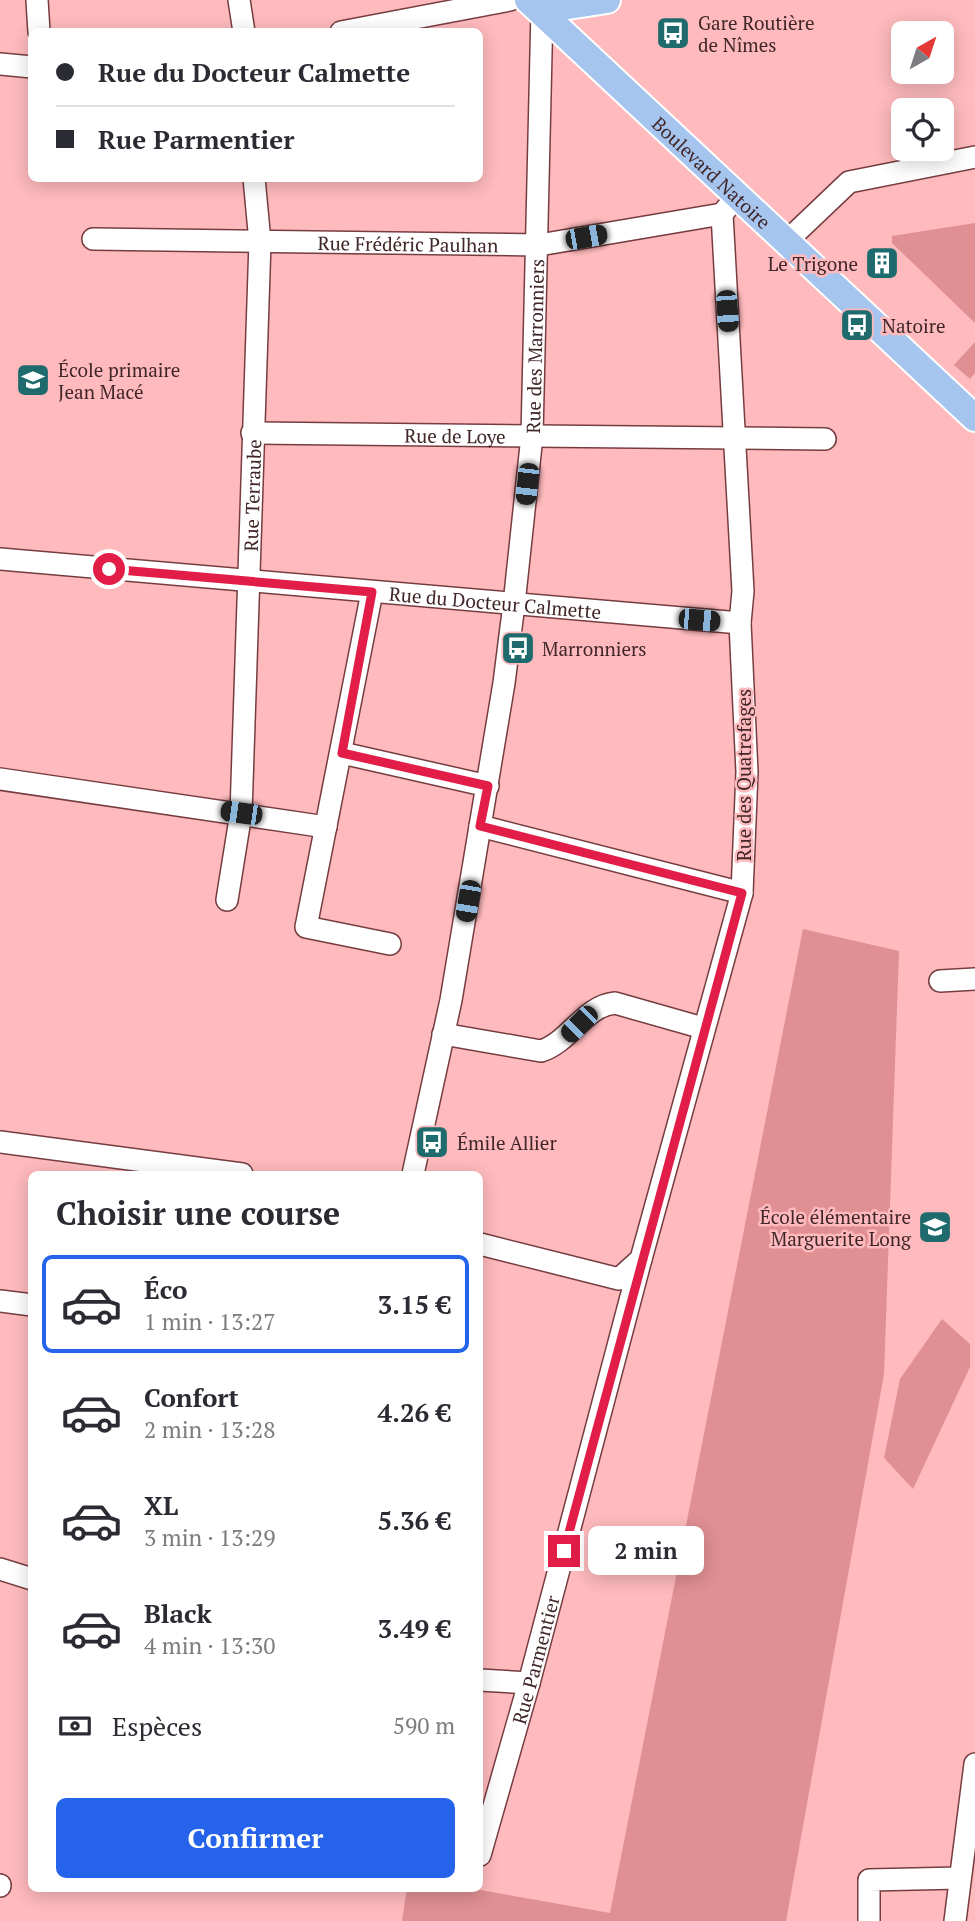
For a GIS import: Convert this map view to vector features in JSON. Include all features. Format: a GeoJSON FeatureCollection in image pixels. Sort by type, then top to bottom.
{"type":"FeatureCollection","features":[{"type":"Feature","properties":{"kind":"main road"},"geometry":{"type":"LineString","coordinates":[[537,3],[607,0]]}},
{"type":"Feature","properties":{"kind":"main road","name":"Boulevard Natoire"},"geometry":{"type":"LineString","coordinates":[[537,3],[730,204],[787,241],[975,418]]}},
{"type":"Feature","properties":{"kind":"street"},"geometry":{"type":"LineString","coordinates":[[37,0],[39,28]]}},
{"type":"Feature","properties":{"kind":"street"},"geometry":{"type":"LineString","coordinates":[[239,0],[243,28]]}},
{"type":"Feature","properties":{"kind":"street"},"geometry":{"type":"LineString","coordinates":[[362,28],[510,0]]}},
{"type":"Feature","properties":{"kind":"street","name":"Rue des Marronniers"},"geometry":{"type":"LineString","coordinates":[[413,1171],[451,1000],[488,786],[514,604],[532,436],[539,245],[537,3]]}},
{"type":"Feature","properties":{"kind":"street"},"geometry":{"type":"LineString","coordinates":[[0,64],[28,68]]}},
{"type":"Feature","properties":{"kind":"street"},"geometry":{"type":"LineString","coordinates":[[787,241],[849,182],[975,157]]}},
{"type":"Feature","properties":{"kind":"street","name":"Rue Terraube"},"geometry":{"type":"LineString","coordinates":[[227,900],[241,813],[260,242],[254,182]]}},
{"type":"Feature","properties":{"kind":"street","name":"Rue Frédéric Paulhan"},"geometry":{"type":"LineString","coordinates":[[93,239],[539,245],[730,204]]}},
{"type":"Feature","properties":{"kind":"street","name":"Rue des Quatrefages"},"geometry":{"type":"LineString","coordinates":[[641,1259],[742,893],[747,772],[740,623],[743,591],[735,439],[730,204]]}},
{"type":"Feature","properties":{"kind":"street","name":"Rue de Loye"},"geometry":{"type":"LineString","coordinates":[[252,433],[825,439]]}},
{"type":"Feature","properties":{"kind":"street","name":"Rue du Docteur Calmette"},"geometry":{"type":"LineString","coordinates":[[0,559],[740,623]]}},
{"type":"Feature","properties":{"kind":"street"},"geometry":{"type":"LineString","coordinates":[[372,592],[306,927],[390,944]]}},
{"type":"Feature","properties":{"kind":"street"},"geometry":{"type":"LineString","coordinates":[[342,753],[488,786]]}},
{"type":"Feature","properties":{"kind":"street"},"geometry":{"type":"LineString","coordinates":[[0,779],[326,827]]}},
{"type":"Feature","properties":{"kind":"street"},"geometry":{"type":"LineString","coordinates":[[480,826],[742,893]]}},
{"type":"Feature","properties":{"kind":"street"},"geometry":{"type":"LineString","coordinates":[[940,981],[975,979]]}},
{"type":"Feature","properties":{"kind":"street"},"geometry":{"type":"LineString","coordinates":[[443,1034],[541,1051],[553,1047],[603,1004],[615,1003],[703,1028]]}},
{"type":"Feature","properties":{"kind":"street"},"geometry":{"type":"LineString","coordinates":[[0,1142],[219,1171]]}},
{"type":"Feature","properties":{"kind":"street"},"geometry":{"type":"LineString","coordinates":[[483,1245],[619,1279],[641,1259]]}},
{"type":"Feature","properties":{"kind":"street","name":"Rue Parmentier"},"geometry":{"type":"LineString","coordinates":[[483,1844],[529,1683],[641,1259]]}},
{"type":"Feature","properties":{"kind":"street"},"geometry":{"type":"LineString","coordinates":[[0,1301],[28,1304]]}},
{"type":"Feature","properties":{"kind":"street"},"geometry":{"type":"LineString","coordinates":[[0,1569],[28,1578]]}},
{"type":"Feature","properties":{"kind":"street"},"geometry":{"type":"LineString","coordinates":[[483,1680],[529,1683]]}},
{"type":"Feature","properties":{"kind":"street"},"geometry":{"type":"LineString","coordinates":[[955,1921],[975,1764]]}},
{"type":"Feature","properties":{"kind":"street"},"geometry":{"type":"LineString","coordinates":[[869,1921],[869,1880],[960,1878]]}},
{"type":"Feature","properties":{"kind":"shaded area"},"geometry":{"type":"Polygon","coordinates":[[[975,223],[975,323],[892,243],[892,236],[975,223]]]}},
{"type":"Feature","properties":{"kind":"shaded area"},"geometry":{"type":"Polygon","coordinates":[[[975,342],[975,373],[970,379],[954,365],[975,342]]]}},
{"type":"Feature","properties":{"kind":"shaded area"},"geometry":{"type":"Polygon","coordinates":[[[803,929],[899,951],[884,1374],[786,1921],[402,1921],[406,1892],[483,1890],[610,1913],[803,929]]]}},
{"type":"Feature","properties":{"kind":"shaded area"},"geometry":{"type":"Polygon","coordinates":[[[942,1319],[970,1344],[970,1367],[913,1489],[884,1458],[900,1379],[942,1319]]]}},
{"type":"Feature","properties":{"kind":"place","name":"Gare Routière de Nîmes"},"geometry":{"type":"Point","coordinates":[673,33]}},
{"type":"Feature","properties":{"kind":"place","name":"Le Trigone"},"geometry":{"type":"Point","coordinates":[882,263]}},
{"type":"Feature","properties":{"kind":"place","name":"Natoire"},"geometry":{"type":"Point","coordinates":[857,325]}},
{"type":"Feature","properties":{"kind":"place","name":"École primaire Jean Macé"},"geometry":{"type":"Point","coordinates":[33,380]}},
{"type":"Feature","properties":{"kind":"place","name":"Marronniers"},"geometry":{"type":"Point","coordinates":[518,648]}},
{"type":"Feature","properties":{"kind":"place","name":"Émile Allier"},"geometry":{"type":"Point","coordinates":[432,1142]}},
{"type":"Feature","properties":{"kind":"place","name":"École élémentaire Marguerite Long"},"geometry":{"type":"Point","coordinates":[935,1227]}},
{"type":"Feature","properties":{"kind":"route"},"geometry":{"type":"LineString","coordinates":[[109,569],[372,592],[342,753],[488,786],[480,826],[742,893],[703,1028],[564,1551]]}}]}
